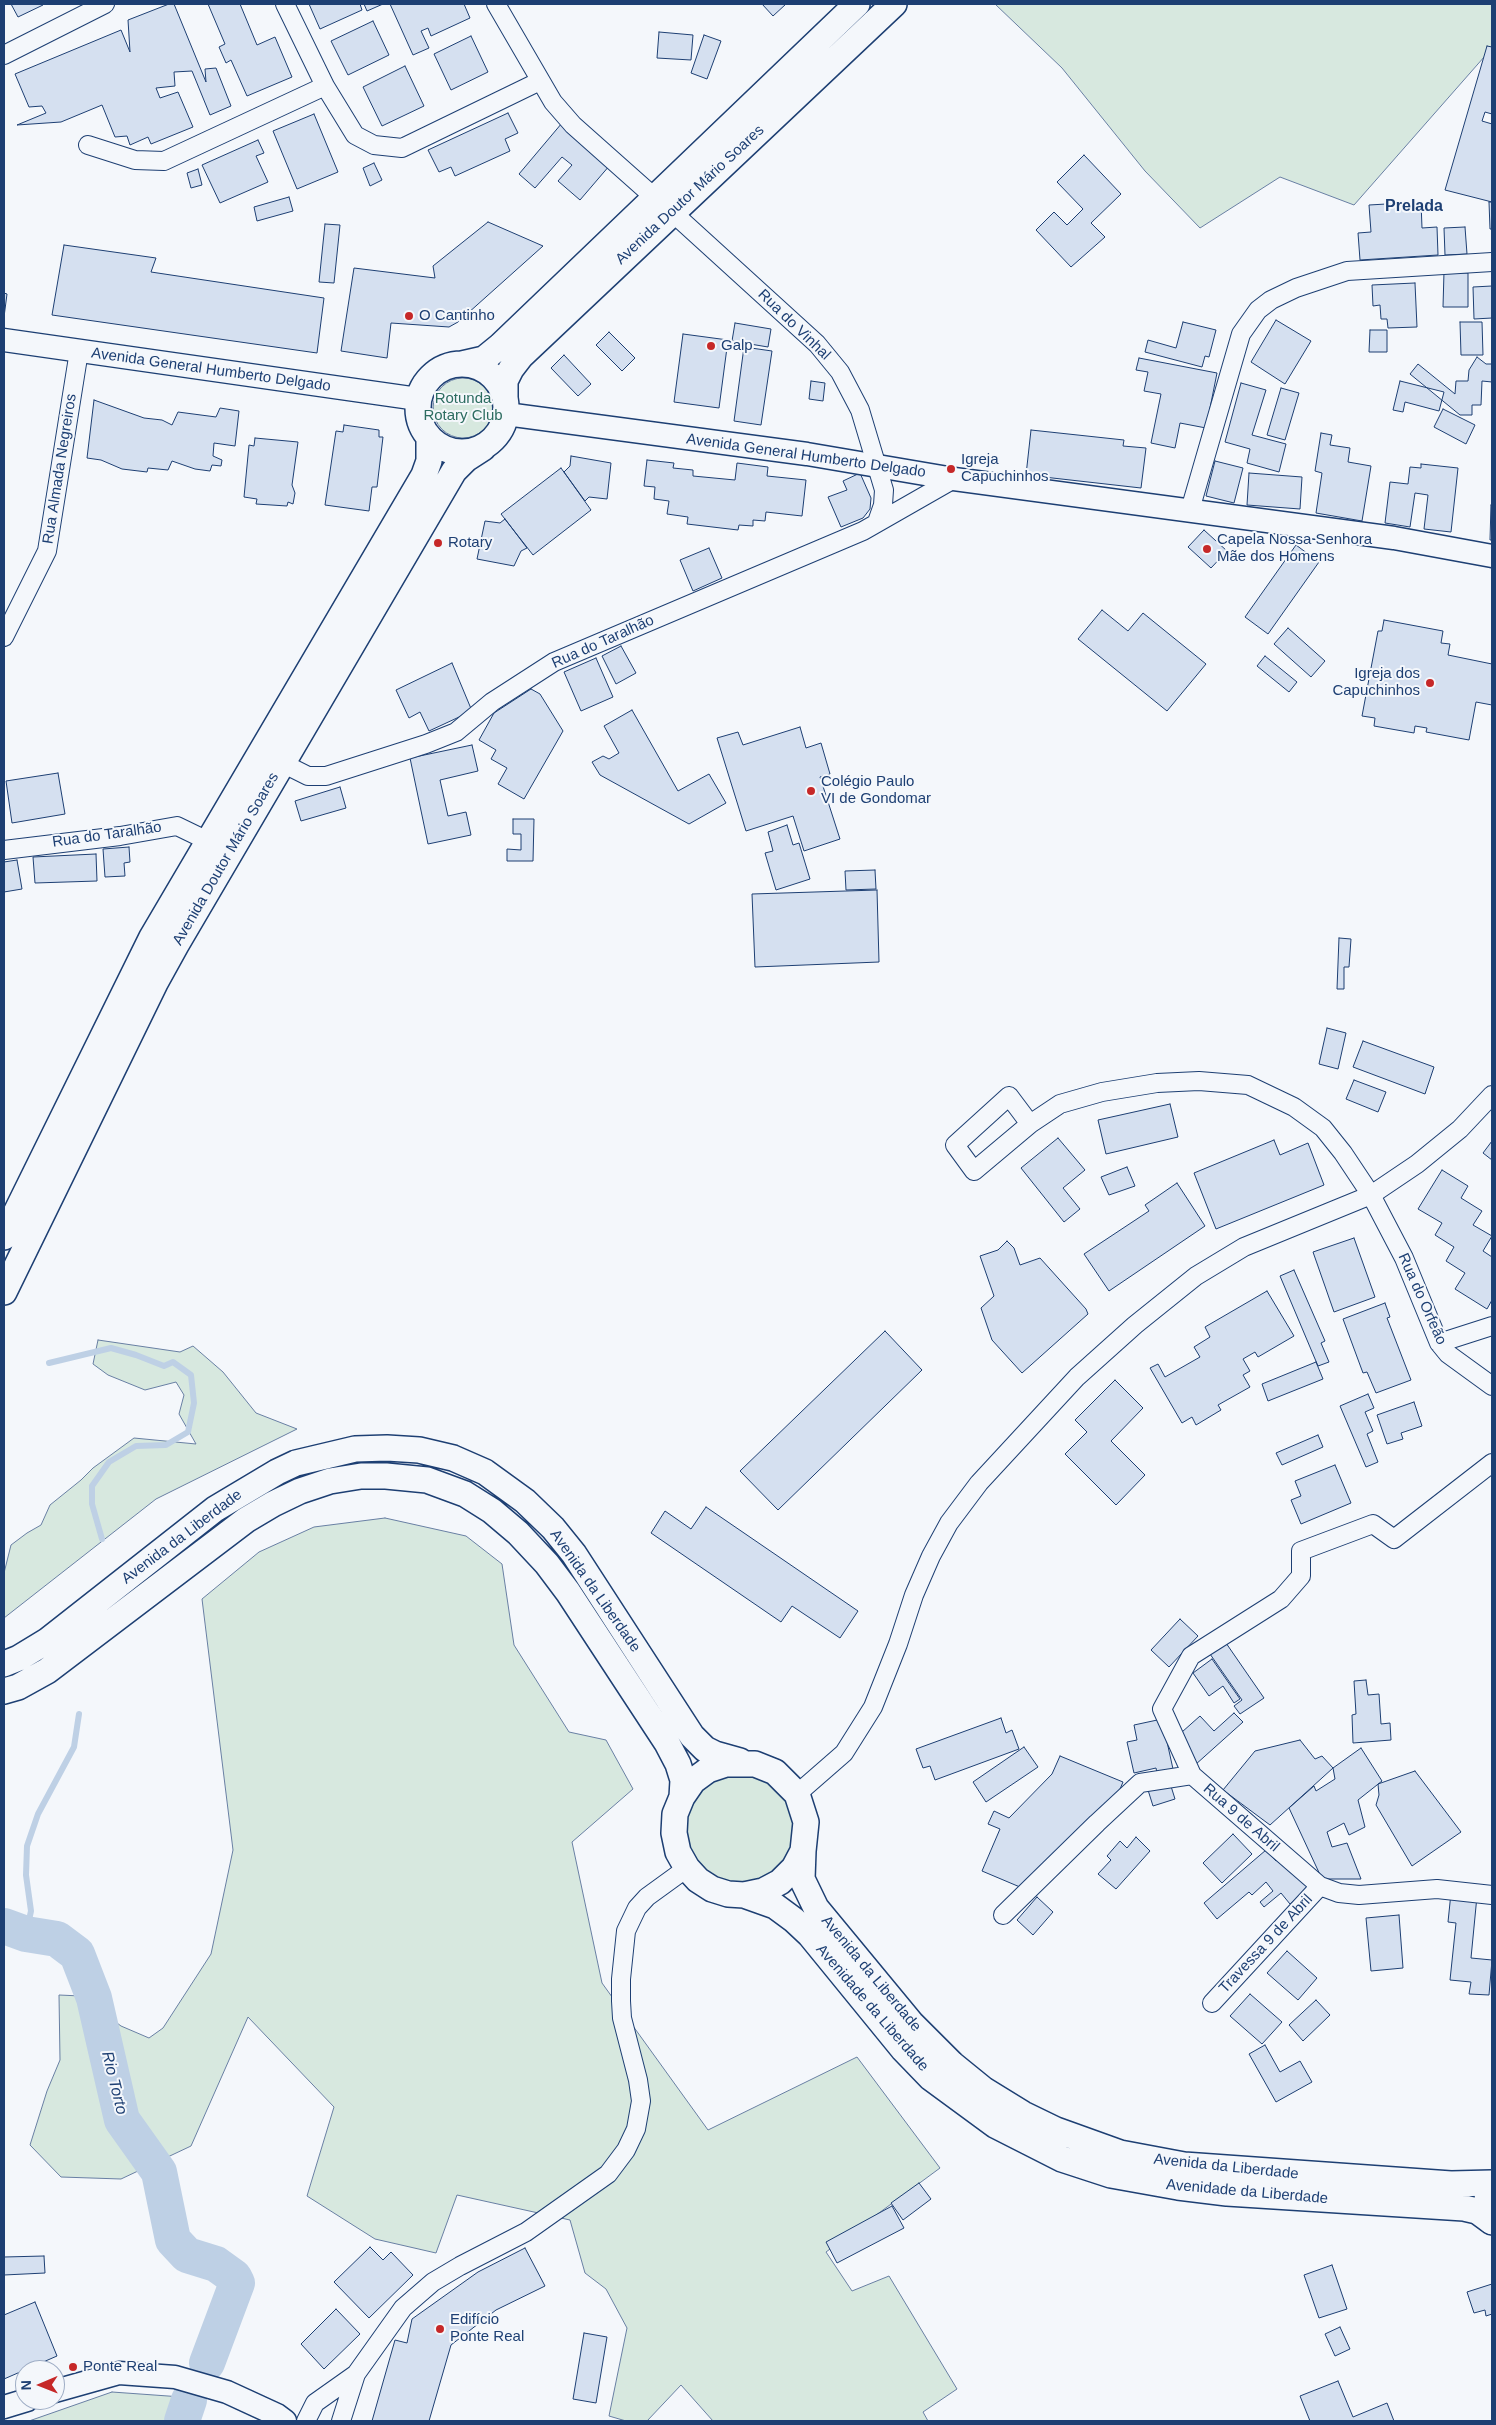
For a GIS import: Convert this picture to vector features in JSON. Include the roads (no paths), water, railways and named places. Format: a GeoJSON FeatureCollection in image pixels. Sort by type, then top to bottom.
{"type":"FeatureCollection","features":[{"type":"Feature","properties":{"kind":"main road","name":"Avenida Doutor Mário Soares"},"geometry":{"type":"LineString","coordinates":[[506,406],[506,381],[511,369],[521,356],[856,4]]}},
{"type":"Feature","properties":{"kind":"main road","name":"Avenida Doutor Mário Soares"},"geometry":{"type":"LineString","coordinates":[[462,364],[484,358],[500,346],[894,4]]}},
{"type":"Feature","properties":{"kind":"main road"},"geometry":{"type":"LineString","coordinates":[[462,364],[477,366],[492,374],[500,385],[506,406],[498,434],[482,448],[469,453],[454,453],[440,448],[429,439],[421,427],[418,399],[424,384],[434,373],[447,366],[462,364]]}},
{"type":"Feature","properties":{"kind":"main road","name":"Avenida Doutor Mário Soares"},"geometry":{"type":"LineString","coordinates":[[4,1237],[152,937],[424,474],[429,461],[429,439]]}},
{"type":"Feature","properties":{"kind":"main road","name":"Avenida Doutor Mário Soares"},"geometry":{"type":"LineString","coordinates":[[4,1292],[155,983],[454,472],[466,459],[482,448]]}},
{"type":"Feature","properties":{"kind":"main road","name":"Avenida da Liberdade"},"geometry":{"type":"LineString","coordinates":[[4,1664],[19,1658],[47,1641],[215,1509],[277,1472],[296,1463],[355,1449],[419,1450],[452,1458],[485,1472],[525,1501],[553,1528],[574,1554],[692,1736],[705,1749],[714,1754],[745,1762]]}},
{"type":"Feature","properties":{"kind":"main road","name":"Avenida da Liberdade"},"geometry":{"type":"LineString","coordinates":[[4,1691],[18,1686],[47,1670],[246,1520],[273,1504],[300,1491],[330,1481],[361,1476],[386,1476],[427,1480],[465,1494],[492,1511],[518,1533],[547,1564],[584,1616],[667,1743],[683,1780],[682,1797]]}},
{"type":"Feature","properties":{"kind":"main road"},"geometry":{"type":"LineString","coordinates":[[745,1762],[765,1767],[775,1772],[797,1794],[806,1822],[802,1851],[794,1868],[780,1882],[763,1891],[744,1895],[728,1894],[712,1889],[698,1880],[687,1868],[678,1852],[674,1833],[675,1814],[682,1797],[693,1781],[708,1770],[726,1764],[745,1762]]}},
{"type":"Feature","properties":{"kind":"main road","name":"Avenida da Liberdade"},"geometry":{"type":"LineString","coordinates":[[802,1851],[802,1879],[816,1908],[911,2023],[934,2047],[984,2090],[1048,2126],[1120,2153],[1184,2165],[1451,2184],[1492,2184]]}},
{"type":"Feature","properties":{"kind":"main road","name":"Avenidade da Liberdade"},"geometry":{"type":"LineString","coordinates":[[744,1895],[775,1906],[810,1935],[902,2049],[931,2078],[995,2125],[1062,2159],[1111,2175],[1178,2187],[1227,2193],[1464,2208],[1476,2211],[1492,2221]]}},
{"type":"Feature","properties":{"kind":"main road"},"geometry":{"type":"LineString","coordinates":[[1492,2184],[1488,2195],[1488,2207],[1492,2221]]}},
{"type":"Feature","properties":{"kind":"street"},"geometry":{"type":"LineString","coordinates":[[4,55],[105,4]]}},
{"type":"Feature","properties":{"kind":"street"},"geometry":{"type":"LineString","coordinates":[[285,4],[326,86],[355,135],[374,145],[402,148],[540,81]]}},
{"type":"Feature","properties":{"kind":"street","name":"Rua do Vinhal"},"geometry":{"type":"LineString","coordinates":[[496,4],[540,81],[573,125],[817,344],[840,372],[860,410],[878,466]]}},
{"type":"Feature","properties":{"kind":"street"},"geometry":{"type":"LineString","coordinates":[[88,145],[135,160],[164,161],[326,86]]}},
{"type":"Feature","properties":{"kind":"street"},"geometry":{"type":"LineString","coordinates":[[1190,510],[1240,334],[1258,310],[1271,300],[1296,288],[1347,271],[1492,262]]}},
{"type":"Feature","properties":{"kind":"street","name":"Avenida General Humberto Delgado"},"geometry":{"type":"LineString","coordinates":[[4,340],[418,399]]}},
{"type":"Feature","properties":{"kind":"street","name":"Rua Almada Negreiros"},"geometry":{"type":"LineString","coordinates":[[4,637],[47,551],[79,351]]}},
{"type":"Feature","properties":{"kind":"street","name":"Avenida General Humberto Delgado"},"geometry":{"type":"LineString","coordinates":[[506,406],[954,479],[1394,538],[1492,556]]}},
{"type":"Feature","properties":{"kind":"street"},"geometry":{"type":"LineString","coordinates":[[876,522],[882,506],[884,490],[878,466]]}},
{"type":"Feature","properties":{"kind":"street","name":"Rua do Taralhão"},"geometry":{"type":"LineString","coordinates":[[282,763],[308,776],[326,776],[456,732],[492,702],[554,662],[864,531],[876,522],[954,479]]}},
{"type":"Feature","properties":{"kind":"street","name":"Rua do Taralhão"},"geometry":{"type":"LineString","coordinates":[[4,850],[120,836],[177,826],[208,841]]}},
{"type":"Feature","properties":{"kind":"street","name":"Rua do Orfeão"},"geometry":{"type":"LineString","coordinates":[[1030,1124],[1060,1104],[1102,1092],[1157,1083],[1199,1081],[1248,1085],[1294,1106],[1323,1128],[1343,1153],[1371,1195],[1404,1258],[1439,1343],[1448,1354],[1492,1386]]}},
{"type":"Feature","properties":{"kind":"street"},"geometry":{"type":"LineString","coordinates":[[797,1794],[844,1752],[873,1707],[884,1683],[927,1564],[948,1523],[979,1483],[1036,1419],[1077,1377],[1135,1325],[1196,1276],[1244,1246],[1371,1195],[1417,1164],[1460,1129],[1492,1095]]}},
{"type":"Feature","properties":{"kind":"street"},"geometry":{"type":"LineString","coordinates":[[1439,1343],[1492,1326]]}},
{"type":"Feature","properties":{"kind":"street"},"geometry":{"type":"LineString","coordinates":[[1192,1775],[1162,1709],[1191,1656],[1281,1600],[1300,1576],[1301,1551],[1373,1524],[1394,1539],[1492,1463]]}},
{"type":"Feature","properties":{"kind":"street","name":"Rua 9 de Abril"},"geometry":{"type":"LineString","coordinates":[[1003,1916],[1140,1783],[1192,1775],[1320,1886],[1340,1893],[1359,1894],[1437,1889],[1492,1895]]}},
{"type":"Feature","properties":{"kind":"street"},"geometry":{"type":"LineString","coordinates":[[341,2421],[356,2374],[403,2308],[433,2282],[526,2232],[608,2174],[626,2150],[636,2129],[641,2102],[638,2080],[622,2018],[621,1970],[626,1931],[637,1908],[647,1897],[687,1868]]}},
{"type":"Feature","properties":{"kind":"street","name":"Travessa 9 de Abril"},"geometry":{"type":"LineString","coordinates":[[1212,2003],[1320,1886]]}},
{"type":"Feature","properties":{"kind":"street"},"geometry":{"type":"LineString","coordinates":[[65,2388],[119,2373],[175,2378],[226,2392],[276,2415],[284,2421]]}},
{"type":"Feature","properties":{"kind":"street"},"geometry":{"type":"LineString","coordinates":[[306,2421],[315,2403],[356,2374]]}},
{"type":"Feature","properties":{"kind":"waterway"},"geometry":{"type":"LineString","coordinates":[[49,1363],[111,1348],[164,1366],[173,1362],[191,1375],[194,1403],[188,1432],[166,1445],[136,1446],[109,1462],[92,1486],[92,1504],[102,1539]]}},
{"type":"Feature","properties":{"kind":"waterway"},"geometry":{"type":"LineString","coordinates":[[26,1934],[31,1911],[26,1875],[27,1846],[38,1814],[74,1747],[79,1714]]}},
{"type":"Feature","properties":{"kind":"waterway","name":"Rio Torto"},"geometry":{"type":"LineString","coordinates":[[4,1926],[26,1934],[57,1939],[77,1954],[94,1998],[122,2120],[159,2172],[173,2240],[187,2255],[216,2264],[234,2277],[237,2283],[207,2363]]}},
{"type":"Feature","properties":{"kind":"waterway","name":"Rio Torto"},"geometry":{"type":"LineString","coordinates":[[182,2421],[189,2400]]}},
{"type":"Feature","properties":{"kind":"place","name":"O Cantinho"},"geometry":{"type":"Point","coordinates":[409,316]}},
{"type":"Feature","properties":{"kind":"place","name":"Galp"},"geometry":{"type":"Point","coordinates":[711,346]}},
{"type":"Feature","properties":{"kind":"place","name":"Igreja Capuchinhos"},"geometry":{"type":"Point","coordinates":[951,469]}},
{"type":"Feature","properties":{"kind":"place","name":"Rotary"},"geometry":{"type":"Point","coordinates":[438,543]}},
{"type":"Feature","properties":{"kind":"place","name":"Capela Nossa Senhora Mãe dos Homens"},"geometry":{"type":"Point","coordinates":[1207,549]}},
{"type":"Feature","properties":{"kind":"place","name":"Igreja dos Capuchinhos"},"geometry":{"type":"Point","coordinates":[1430,683]}},
{"type":"Feature","properties":{"kind":"place","name":"Colégio Paulo VI de Gondomar"},"geometry":{"type":"Point","coordinates":[811,791]}},
{"type":"Feature","properties":{"kind":"place","name":"Edifício Ponte Real"},"geometry":{"type":"Point","coordinates":[440,2329]}},
{"type":"Feature","properties":{"kind":"place","name":"Ponte Real"},"geometry":{"type":"Point","coordinates":[73,2367]}},
{"type":"Feature","properties":{"kind":"district","name":"Prelada"},"geometry":{"type":"Point","coordinates":[1414,207]}},
{"type":"Feature","properties":{"kind":"park label","name":"Rotunda Rotary Club"},"geometry":{"type":"Point","coordinates":[463,408]}}]}
